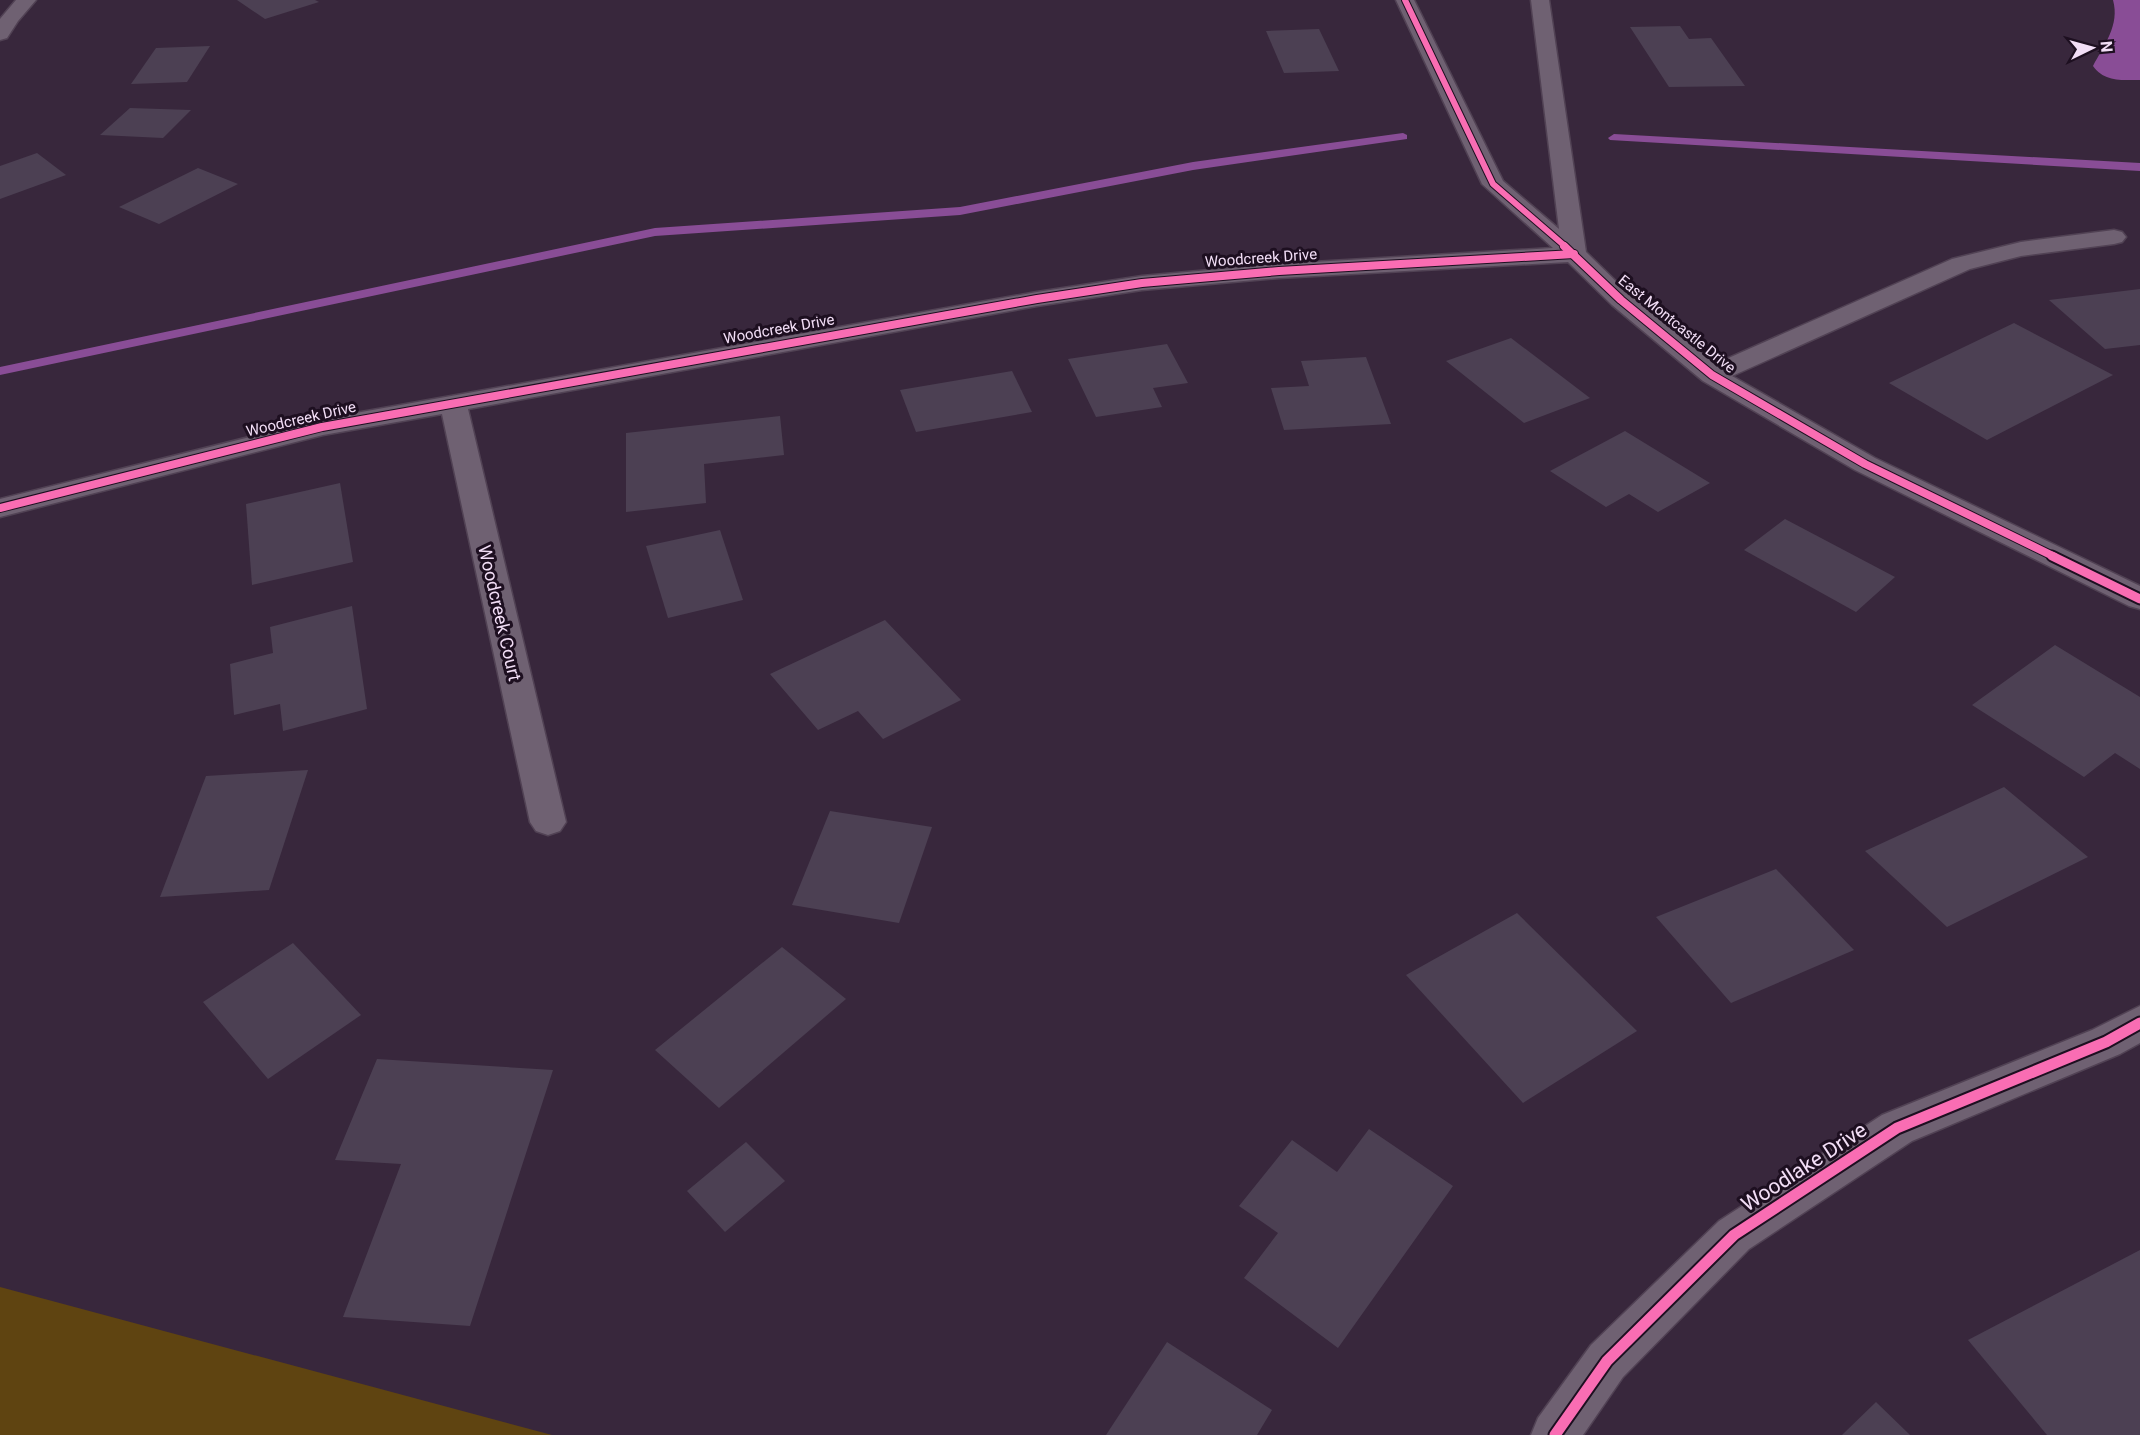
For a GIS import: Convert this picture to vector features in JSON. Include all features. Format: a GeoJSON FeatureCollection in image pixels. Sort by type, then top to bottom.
{"type":"FeatureCollection","features":[{"type":"Feature","properties":{"kind":"street"},"geometry":{"type":"LineString","coordinates":[[0,34],[10,18],[27,0]]}},
{"type":"Feature","properties":{"kind":"street","name":"East Montcastle Drive"},"geometry":{"type":"LineString","coordinates":[[1405,0],[1493,184],[1574,254],[1621,300],[1712,375],[1865,464],[2140,599]]}},
{"type":"Feature","properties":{"kind":"street"},"geometry":{"type":"LineString","coordinates":[[1540,0],[1574,254]]}},
{"type":"Feature","properties":{"kind":"street"},"geometry":{"type":"LineString","coordinates":[[1712,375],[1961,264],[2021,249],[2114,237]]}},
{"type":"Feature","properties":{"kind":"street","name":"Woodcreek Drive"},"geometry":{"type":"LineString","coordinates":[[0,508],[322,427],[793,341],[1142,283],[1279,271],[1574,254]]}},
{"type":"Feature","properties":{"kind":"street","name":"Woodcreek Court"},"geometry":{"type":"LineString","coordinates":[[453,404],[548,822]]}},
{"type":"Feature","properties":{"kind":"street","name":"Woodlake Drive"},"geometry":{"type":"LineString","coordinates":[[1556,1435],[1607,1361],[1734,1235],[1898,1128],[2106,1042],[2140,1023]]}},
{"type":"Feature","properties":{"kind":"shaded area"},"geometry":{"type":"Polygon","coordinates":[[[2113,0],[2140,0],[2140,80],[2120,80],[2108,77],[2102,75],[2093,66],[2113,26],[2115,9],[2113,0]]]}},
{"type":"Feature","properties":{"kind":"shaded area"},"geometry":{"type":"Polygon","coordinates":[[[0,1287],[552,1435],[0,1435],[0,1287]]]}},
{"type":"Feature","properties":{"kind":"building"},"geometry":{"type":"Polygon","coordinates":[[[237,0],[315,0],[319,2],[265,19],[237,0]]]}},
{"type":"Feature","properties":{"kind":"building"},"geometry":{"type":"Polygon","coordinates":[[[1680,26],[1689,39],[1711,38],[1745,86],[1669,87],[1630,27],[1680,26]]]}},
{"type":"Feature","properties":{"kind":"building"},"geometry":{"type":"Polygon","coordinates":[[[1319,29],[1339,71],[1284,73],[1266,31],[1319,29]]]}},
{"type":"Feature","properties":{"kind":"building"},"geometry":{"type":"Polygon","coordinates":[[[210,46],[187,82],[131,84],[156,48],[210,46]]]}},
{"type":"Feature","properties":{"kind":"building"},"geometry":{"type":"Polygon","coordinates":[[[130,108],[191,110],[163,138],[100,135],[130,108]]]}},
{"type":"Feature","properties":{"kind":"building"},"geometry":{"type":"Polygon","coordinates":[[[37,153],[66,175],[0,199],[0,166],[37,153]]]}},
{"type":"Feature","properties":{"kind":"building"},"geometry":{"type":"Polygon","coordinates":[[[198,168],[238,184],[159,224],[119,207],[198,168]]]}},
{"type":"Feature","properties":{"kind":"building"},"geometry":{"type":"Polygon","coordinates":[[[2140,289],[2140,345],[2105,349],[2049,300],[2140,289]]]}},
{"type":"Feature","properties":{"kind":"building"},"geometry":{"type":"Polygon","coordinates":[[[2014,323],[2113,375],[1987,440],[1889,383],[2014,323]]]}},
{"type":"Feature","properties":{"kind":"building"},"geometry":{"type":"Polygon","coordinates":[[[1511,338],[1590,398],[1524,423],[1446,361],[1511,338]]]}},
{"type":"Feature","properties":{"kind":"building"},"geometry":{"type":"Polygon","coordinates":[[[1167,344],[1188,383],[1153,388],[1162,407],[1096,417],[1068,359],[1167,344]]]}},
{"type":"Feature","properties":{"kind":"building"},"geometry":{"type":"Polygon","coordinates":[[[1366,357],[1391,424],[1284,430],[1271,388],[1309,386],[1301,361],[1366,357]]]}},
{"type":"Feature","properties":{"kind":"building"},"geometry":{"type":"Polygon","coordinates":[[[1012,371],[1032,412],[916,432],[900,390],[1012,371]]]}},
{"type":"Feature","properties":{"kind":"building"},"geometry":{"type":"Polygon","coordinates":[[[780,416],[784,455],[704,464],[706,503],[626,512],[626,433],[780,416]]]}},
{"type":"Feature","properties":{"kind":"building"},"geometry":{"type":"Polygon","coordinates":[[[1625,431],[1710,483],[1658,512],[1629,494],[1606,507],[1550,471],[1625,431]]]}},
{"type":"Feature","properties":{"kind":"building"},"geometry":{"type":"Polygon","coordinates":[[[340,483],[353,562],[252,585],[246,504],[340,483]]]}},
{"type":"Feature","properties":{"kind":"building"},"geometry":{"type":"Polygon","coordinates":[[[1785,519],[1895,577],[1856,612],[1744,550],[1785,519]]]}},
{"type":"Feature","properties":{"kind":"building"},"geometry":{"type":"Polygon","coordinates":[[[720,530],[743,600],[668,618],[646,546],[720,530]]]}},
{"type":"Feature","properties":{"kind":"building"},"geometry":{"type":"Polygon","coordinates":[[[352,606],[367,709],[283,731],[280,704],[234,715],[230,664],[273,653],[270,627],[352,606]]]}},
{"type":"Feature","properties":{"kind":"building"},"geometry":{"type":"Polygon","coordinates":[[[885,620],[961,700],[883,739],[858,711],[818,730],[770,674],[885,620]]]}},
{"type":"Feature","properties":{"kind":"building"},"geometry":{"type":"Polygon","coordinates":[[[2055,645],[2140,697],[2140,769],[2115,753],[2084,777],[1972,705],[2055,645]]]}},
{"type":"Feature","properties":{"kind":"building"},"geometry":{"type":"Polygon","coordinates":[[[308,770],[269,890],[160,897],[206,776],[308,770]]]}},
{"type":"Feature","properties":{"kind":"building"},"geometry":{"type":"Polygon","coordinates":[[[2004,787],[2088,857],[1947,927],[1865,851],[2004,787]]]}},
{"type":"Feature","properties":{"kind":"building"},"geometry":{"type":"Polygon","coordinates":[[[830,811],[932,827],[899,923],[792,905],[830,811]]]}},
{"type":"Feature","properties":{"kind":"building"},"geometry":{"type":"Polygon","coordinates":[[[1776,869],[1854,950],[1731,1003],[1656,917],[1776,869]]]}},
{"type":"Feature","properties":{"kind":"building"},"geometry":{"type":"Polygon","coordinates":[[[1517,913],[1637,1031],[1523,1103],[1406,975],[1517,913]]]}},
{"type":"Feature","properties":{"kind":"building"},"geometry":{"type":"Polygon","coordinates":[[[293,943],[361,1015],[268,1079],[203,1002],[293,943]]]}},
{"type":"Feature","properties":{"kind":"building"},"geometry":{"type":"Polygon","coordinates":[[[782,947],[846,999],[719,1108],[655,1050],[782,947]]]}},
{"type":"Feature","properties":{"kind":"building"},"geometry":{"type":"Polygon","coordinates":[[[377,1059],[553,1070],[470,1326],[343,1317],[401,1164],[335,1160],[377,1059]]]}},
{"type":"Feature","properties":{"kind":"building"},"geometry":{"type":"Polygon","coordinates":[[[1369,1129],[1453,1186],[1338,1348],[1244,1278],[1278,1233],[1239,1206],[1292,1140],[1337,1172],[1369,1129]]]}},
{"type":"Feature","properties":{"kind":"building"},"geometry":{"type":"Polygon","coordinates":[[[746,1142],[785,1181],[725,1232],[687,1191],[746,1142]]]}},
{"type":"Feature","properties":{"kind":"building"},"geometry":{"type":"Polygon","coordinates":[[[2140,1250],[2140,1435],[2047,1435],[1968,1340],[2140,1250]]]}},
{"type":"Feature","properties":{"kind":"building"},"geometry":{"type":"Polygon","coordinates":[[[1167,1342],[1272,1410],[1257,1435],[1106,1435],[1167,1342]]]}},
{"type":"Feature","properties":{"kind":"building"},"geometry":{"type":"Polygon","coordinates":[[[1876,1402],[1910,1435],[1842,1435],[1876,1402]]]}},
{"type":"Feature","properties":{"kind":"waterway"},"geometry":{"type":"LineString","coordinates":[[0,371],[655,232],[960,211],[1193,166],[1403,137]]}},
{"type":"Feature","properties":{"kind":"waterway"},"geometry":{"type":"LineString","coordinates":[[1614,138],[2140,167]]}},
{"type":"Feature","properties":{"kind":"cycle path"},"geometry":{"type":"LineString","coordinates":[[1405,0],[1493,184],[1574,254],[1621,300],[1712,375],[1865,464],[2140,599]]}},
{"type":"Feature","properties":{"kind":"cycle path"},"geometry":{"type":"LineString","coordinates":[[0,508],[322,427],[1037,299],[1142,283],[1279,271],[1574,254]]}},
{"type":"Feature","properties":{"kind":"cycle path"},"geometry":{"type":"LineString","coordinates":[[1555,1435],[1607,1361],[1734,1235],[1897,1128],[2106,1042],[2140,1023]]}}]}
